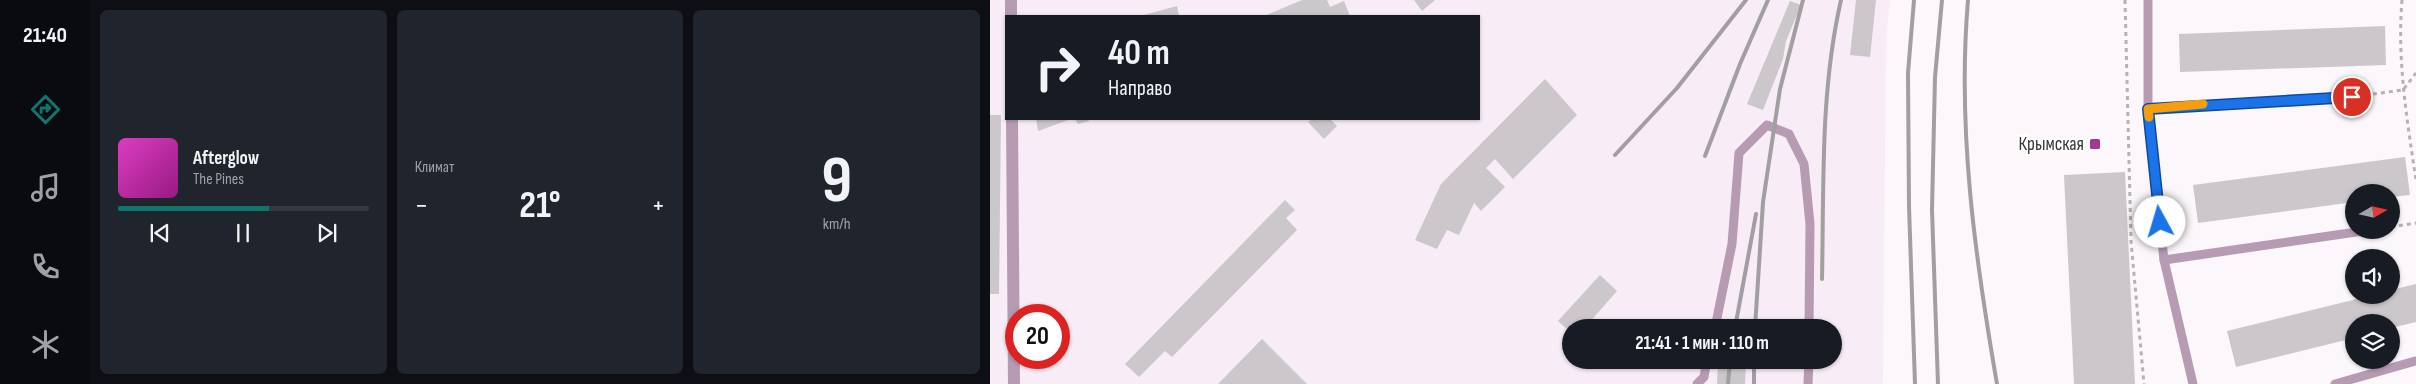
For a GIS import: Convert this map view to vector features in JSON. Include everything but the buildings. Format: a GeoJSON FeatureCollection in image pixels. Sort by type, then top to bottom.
{"type":"FeatureCollection","features":[{"type":"Feature","properties":{"kind":"street"},"geometry":{"type":"LineString","coordinates":[[1011,0],[1011,15]]}},
{"type":"Feature","properties":{"kind":"street"},"geometry":{"type":"LineString","coordinates":[[1012,120],[1014,384]]}},
{"type":"Feature","properties":{"kind":"lane"},"geometry":{"type":"LineString","coordinates":[[2148,0],[2148,109],[2164,260],[2193,384]]}},
{"type":"Feature","properties":{"kind":"lane"},"geometry":{"type":"LineString","coordinates":[[2148,109],[2352,97]]}},
{"type":"Feature","properties":{"kind":"lane"},"geometry":{"type":"LineString","coordinates":[[1717,319],[1732,244],[1739,153],[1767,125],[1790,134],[1804,164],[1810,224],[1809,319]]}},
{"type":"Feature","properties":{"kind":"lane"},"geometry":{"type":"LineString","coordinates":[[2164,260],[2345,234]]}},
{"type":"Feature","properties":{"kind":"lane"},"geometry":{"type":"LineString","coordinates":[[2335,384],[2416,361]]}},
{"type":"Feature","properties":{"kind":"lane"},"geometry":{"type":"LineString","coordinates":[[1698,384],[1704,377],[1705,369]]}},
{"type":"Feature","properties":{"kind":"lane"},"geometry":{"type":"LineString","coordinates":[[1808,369],[1808,384]]}},
{"type":"Feature","properties":{"kind":"path"},"geometry":{"type":"LineString","coordinates":[[2125,0],[2130,241],[2144,384]]}},
{"type":"Feature","properties":{"kind":"path"},"geometry":{"type":"LineString","coordinates":[[2402,0],[2399,33],[2403,90],[2416,180]]}},
{"type":"Feature","properties":{"kind":"path"},"geometry":{"type":"LineString","coordinates":[[2352,97],[2403,90],[2416,73]]}},
{"type":"Feature","properties":{"kind":"path"},"geometry":{"type":"LineString","coordinates":[[2400,226],[2416,223]]}},
{"type":"Feature","properties":{"kind":"shaded area"},"geometry":{"type":"Polygon","coordinates":[[[990,0],[1890,0],[1886,36],[1883,384],[990,384],[990,0]]]}},
{"type":"Feature","properties":{"kind":"railway"},"geometry":{"type":"LineString","coordinates":[[1615,155],[1677,88],[1746,0]]}},
{"type":"Feature","properties":{"kind":"railway"},"geometry":{"type":"LineString","coordinates":[[1705,156],[1740,64],[1768,0]]}},
{"type":"Feature","properties":{"kind":"railway"},"geometry":{"type":"LineString","coordinates":[[1756,319],[1763,202],[1780,89],[1803,0]]}},
{"type":"Feature","properties":{"kind":"railway"},"geometry":{"type":"LineString","coordinates":[[1822,279],[1826,104],[1829,69],[1841,0]]}},
{"type":"Feature","properties":{"kind":"railway"},"geometry":{"type":"LineString","coordinates":[[1914,0],[1908,73],[1909,206],[1915,384]]}},
{"type":"Feature","properties":{"kind":"railway"},"geometry":{"type":"LineString","coordinates":[[1938,384],[1932,210],[1935,77],[1942,0]]}},
{"type":"Feature","properties":{"kind":"railway"},"geometry":{"type":"LineString","coordinates":[[1968,0],[1965,48],[1965,97],[1970,193],[1975,241],[1997,384]]}},
{"type":"Feature","properties":{"kind":"railway"},"geometry":{"type":"LineString","coordinates":[[1737,319],[1756,214]]}},
{"type":"Feature","properties":{"kind":"railway"},"geometry":{"type":"LineString","coordinates":[[1728,384],[1729,369]]}},
{"type":"Feature","properties":{"kind":"railway"},"geometry":{"type":"LineString","coordinates":[[1754,369],[1754,384]]}},
{"type":"Feature","properties":{"kind":"slow traffic"},"geometry":{"type":"LineString","coordinates":[[2149,117],[2148,109],[2203,104]]}},
{"type":"Feature","properties":{"kind":"place","name":"Крымская"},"geometry":{"type":"Point","coordinates":[2095,144]}},
{"type":"Feature","properties":{"kind":"route"},"geometry":{"type":"LineString","coordinates":[[2160,222],[2148,109],[2199,104],[2352,97]]}}]}
